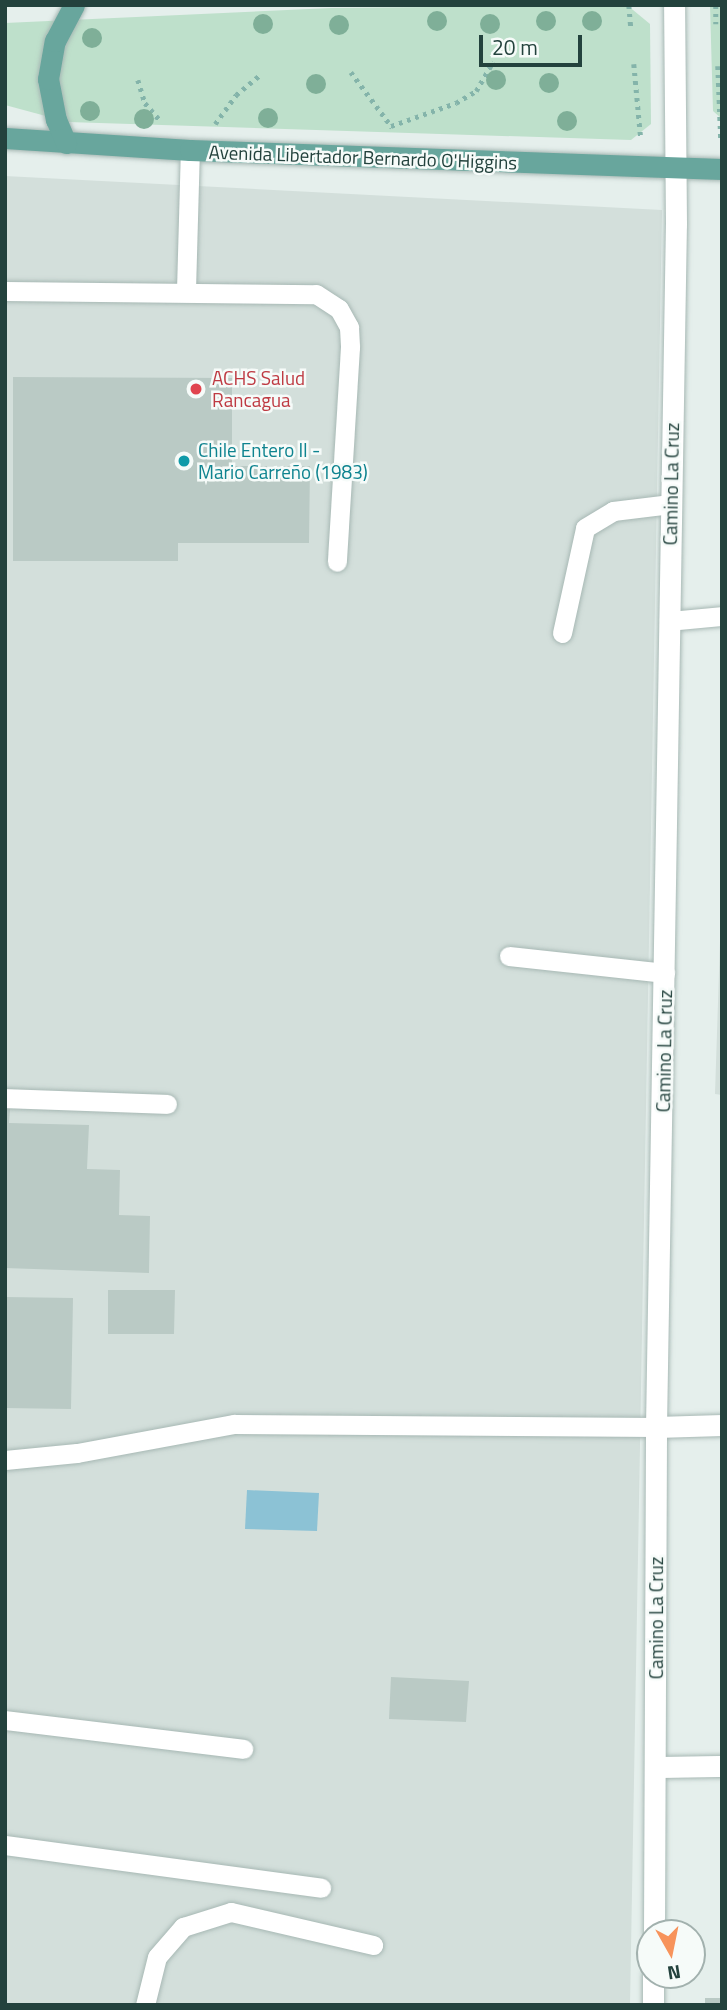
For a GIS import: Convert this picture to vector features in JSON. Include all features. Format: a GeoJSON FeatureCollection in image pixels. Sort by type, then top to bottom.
{"type":"FeatureCollection","features":[{"type":"Feature","properties":{"kind":"main road"},"geometry":{"type":"LineString","coordinates":[[66,143],[53,110],[48,79],[55,41],[74,5]]}},
{"type":"Feature","properties":{"kind":"main road","name":"Avenida Libertador Bernardo O'Higgins"},"geometry":{"type":"LineString","coordinates":[[10,136],[66,143],[190,150],[644,169],[722,169]]}},
{"type":"Feature","properties":{"kind":"street","name":"Camino La Cruz"},"geometry":{"type":"LineString","coordinates":[[654,1919],[656,1426],[676,169],[674,5]]}},
{"type":"Feature","properties":{"kind":"street"},"geometry":{"type":"LineString","coordinates":[[656,1426],[722,1425]]}},
{"type":"Feature","properties":{"kind":"street"},"geometry":{"type":"LineString","coordinates":[[656,1767],[722,1766]]}},
{"type":"Feature","properties":{"kind":"lane"},"geometry":{"type":"LineString","coordinates":[[186,290],[190,150]]}},
{"type":"Feature","properties":{"kind":"lane"},"geometry":{"type":"LineString","coordinates":[[5,291],[186,290],[316,294],[339,309],[349,327],[350,348],[337,562]]}},
{"type":"Feature","properties":{"kind":"lane"},"geometry":{"type":"LineString","coordinates":[[562,633],[585,528],[613,511],[671,504]]}},
{"type":"Feature","properties":{"kind":"lane"},"geometry":{"type":"LineString","coordinates":[[668,621],[722,616]]}},
{"type":"Feature","properties":{"kind":"lane"},"geometry":{"type":"LineString","coordinates":[[509,956],[665,973]]}},
{"type":"Feature","properties":{"kind":"lane"},"geometry":{"type":"LineString","coordinates":[[5,1098],[167,1104]]}},
{"type":"Feature","properties":{"kind":"lane"},"geometry":{"type":"LineString","coordinates":[[5,1460],[77,1453],[234,1424],[656,1426]]}},
{"type":"Feature","properties":{"kind":"lane"},"geometry":{"type":"LineString","coordinates":[[5,1720],[243,1749]]}},
{"type":"Feature","properties":{"kind":"lane"},"geometry":{"type":"LineString","coordinates":[[5,1845],[321,1888]]}},
{"type":"Feature","properties":{"kind":"lane"},"geometry":{"type":"LineString","coordinates":[[145,2005],[157,1957],[183,1927],[231,1912],[373,1945]]}},
{"type":"Feature","properties":{"kind":"path"},"geometry":{"type":"LineString","coordinates":[[629,5],[631,26]]}},
{"type":"Feature","properties":{"kind":"path"},"geometry":{"type":"LineString","coordinates":[[716,5],[716,24]]}},
{"type":"Feature","properties":{"kind":"path"},"geometry":{"type":"LineString","coordinates":[[391,126],[456,103],[477,91],[492,62]]}},
{"type":"Feature","properties":{"kind":"path"},"geometry":{"type":"LineString","coordinates":[[634,64],[644,169]]}},
{"type":"Feature","properties":{"kind":"path"},"geometry":{"type":"LineString","coordinates":[[718,66],[722,156]]}},
{"type":"Feature","properties":{"kind":"path"},"geometry":{"type":"LineString","coordinates":[[351,72],[418,159]]}},
{"type":"Feature","properties":{"kind":"path"},"geometry":{"type":"LineString","coordinates":[[190,150],[215,124],[236,95],[261,74]]}},
{"type":"Feature","properties":{"kind":"path"},"geometry":{"type":"LineString","coordinates":[[138,80],[145,103],[158,118],[169,121]]}},
{"type":"Feature","properties":{"kind":"path"},"geometry":{"type":"LineString","coordinates":[[203,124],[215,124]]}},
{"type":"Feature","properties":{"kind":"shaded area"},"geometry":{"type":"Polygon","coordinates":[[[5,176],[662,210],[630,2005],[5,2005],[5,176]]]}},
{"type":"Feature","properties":{"kind":"shaded area"},"geometry":{"type":"Polygon","coordinates":[[[722,880],[722,1095],[715,1094],[722,880]]]}},
{"type":"Feature","properties":{"kind":"green space"},"geometry":{"type":"Polygon","coordinates":[[[627,5],[650,24],[651,124],[631,140],[68,122],[5,105],[5,23],[331,8],[627,5]]]}},
{"type":"Feature","properties":{"kind":"green space"},"geometry":{"type":"Polygon","coordinates":[[[710,5],[722,5],[722,119],[713,111],[710,5]]]}},
{"type":"Feature","properties":{"kind":"water"},"geometry":{"type":"Polygon","coordinates":[[[247,1490],[319,1493],[317,1531],[245,1529],[247,1490]]]}},
{"type":"Feature","properties":{"kind":"building"},"geometry":{"type":"Polygon","coordinates":[[[13,377],[232,378],[232,466],[310,466],[309,543],[178,543],[178,561],[13,561],[13,377]]]}},
{"type":"Feature","properties":{"kind":"building"},"geometry":{"type":"Polygon","coordinates":[[[5,1109],[10,1109],[9,1123],[89,1125],[87,1169],[120,1170],[119,1215],[150,1216],[149,1273],[5,1268],[5,1109]]]}},
{"type":"Feature","properties":{"kind":"building"},"geometry":{"type":"Polygon","coordinates":[[[108,1290],[175,1290],[174,1334],[108,1334],[108,1290]]]}},
{"type":"Feature","properties":{"kind":"building"},"geometry":{"type":"Polygon","coordinates":[[[5,1297],[73,1298],[71,1409],[5,1408],[5,1297]]]}},
{"type":"Feature","properties":{"kind":"building"},"geometry":{"type":"Polygon","coordinates":[[[391,1677],[469,1681],[466,1722],[389,1719],[391,1677]]]}},
{"type":"Feature","properties":{"kind":"building"},"geometry":{"type":"Polygon","coordinates":[[[705,1998],[722,1998],[722,2005],[705,2005],[705,1998]]]}},
{"type":"Feature","properties":{"kind":"place","name":"ACHS Salud Rancagua"},"geometry":{"type":"Point","coordinates":[196,389]}},
{"type":"Feature","properties":{"kind":"place","name":"Chile Entero II - Mario Carreño (1983)"},"geometry":{"type":"Point","coordinates":[184,461]}}]}
